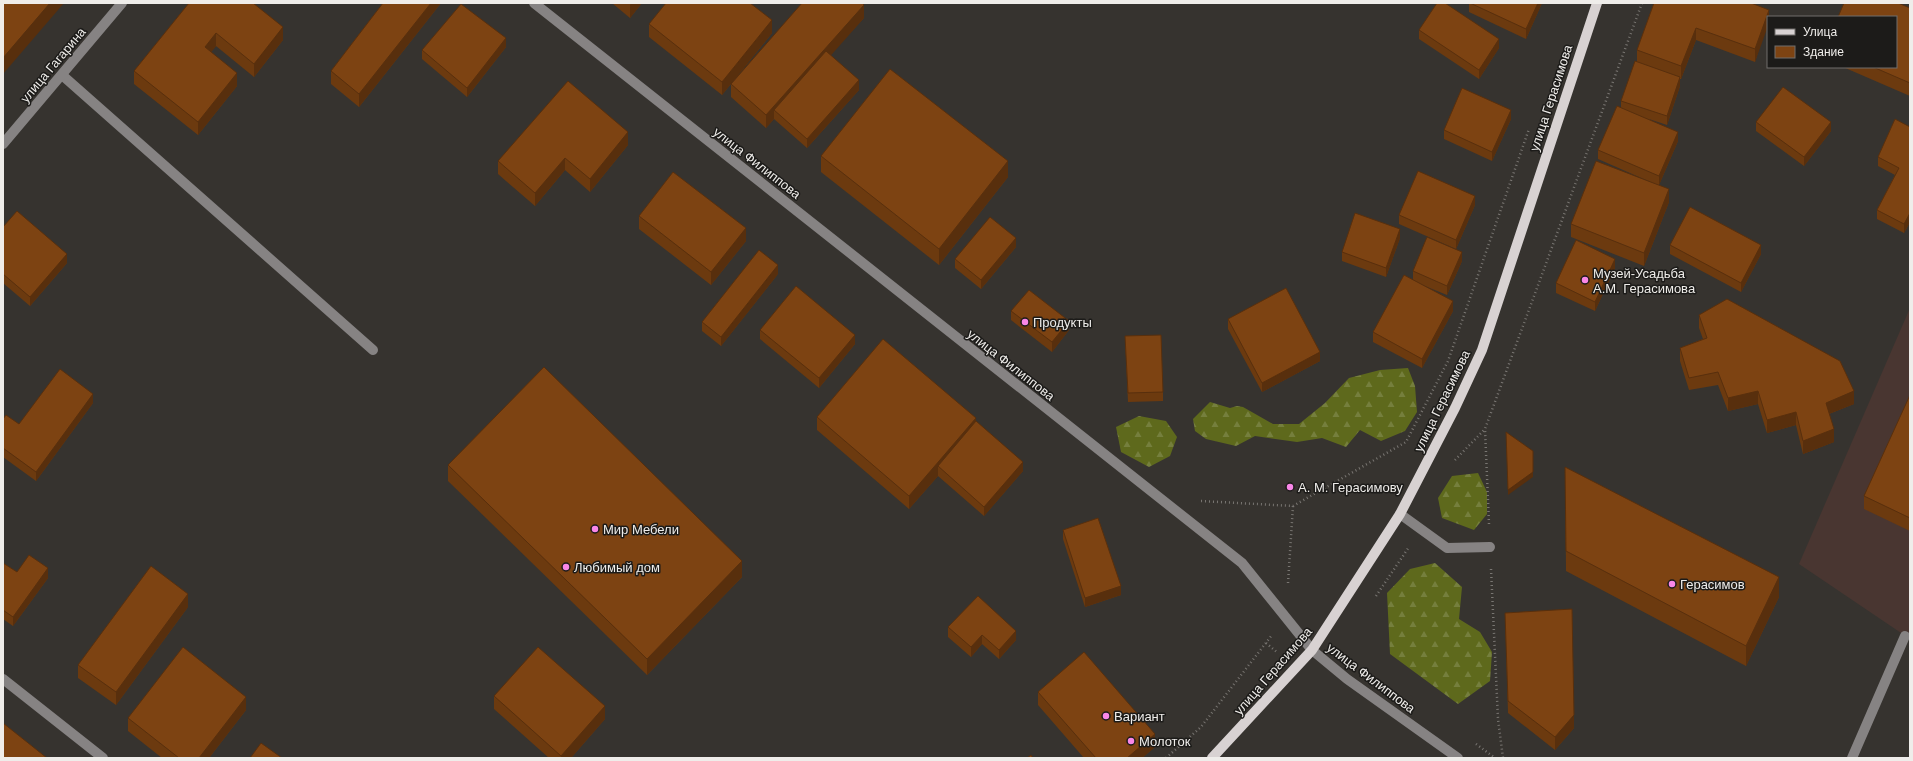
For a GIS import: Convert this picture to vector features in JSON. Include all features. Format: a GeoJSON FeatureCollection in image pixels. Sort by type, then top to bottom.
{"type":"FeatureCollection","features":[{"type":"Feature","properties":{"kind":"main road","name":"улица Герасимова"},"geometry":{"type":"LineString","coordinates":[[1212,758],[1312,650],[1400,514],[1455,408],[1482,350],[1597,3]]}},
{"type":"Feature","properties":{"kind":"street","name":"улица Гагарина"},"geometry":{"type":"LineString","coordinates":[[3,144],[122,3]]}},
{"type":"Feature","properties":{"kind":"street","name":"улица Филиппова"},"geometry":{"type":"LineString","coordinates":[[534,3],[1242,563],[1312,650],[1347,679],[1458,758]]}},
{"type":"Feature","properties":{"kind":"street"},"geometry":{"type":"LineString","coordinates":[[62,75],[373,350]]}},
{"type":"Feature","properties":{"kind":"street"},"geometry":{"type":"LineString","coordinates":[[1400,514],[1447,548],[1490,547]]}},
{"type":"Feature","properties":{"kind":"street"},"geometry":{"type":"LineString","coordinates":[[1852,758],[1905,636]]}},
{"type":"Feature","properties":{"kind":"street"},"geometry":{"type":"LineString","coordinates":[[3,679],[103,758]]}},
{"type":"Feature","properties":{"kind":"path"},"geometry":{"type":"LineString","coordinates":[[1503,758],[1498,720],[1485,429],[1642,3]]}},
{"type":"Feature","properties":{"kind":"path"},"geometry":{"type":"LineString","coordinates":[[1198,500],[1293,506],[1406,442],[1448,361],[1532,122]]}},
{"type":"Feature","properties":{"kind":"path"},"geometry":{"type":"LineString","coordinates":[[1166,758],[1201,727],[1286,618],[1293,506]]}},
{"type":"Feature","properties":{"kind":"shaded area"},"geometry":{"type":"Polygon","coordinates":[[[1910,308],[1910,639],[1799,564],[1910,308]]]}},
{"type":"Feature","properties":{"kind":"green space"},"geometry":{"type":"Polygon","coordinates":[[[1408,368],[1415,386],[1417,412],[1405,431],[1381,441],[1360,430],[1346,447],[1322,438],[1297,442],[1255,436],[1236,446],[1206,439],[1195,431],[1193,419],[1210,402],[1230,408],[1237,406],[1243,407],[1273,424],[1299,424],[1325,403],[1349,378],[1380,370],[1408,368]]]}},
{"type":"Feature","properties":{"kind":"green space"},"geometry":{"type":"Polygon","coordinates":[[[1139,416],[1166,421],[1177,437],[1170,456],[1149,467],[1121,452],[1116,427],[1139,416]]]}},
{"type":"Feature","properties":{"kind":"green space"},"geometry":{"type":"Polygon","coordinates":[[[1478,473],[1487,492],[1487,514],[1474,530],[1442,518],[1438,498],[1452,476],[1478,473]]]}},
{"type":"Feature","properties":{"kind":"green space"},"geometry":{"type":"Polygon","coordinates":[[[1435,563],[1462,587],[1459,619],[1480,632],[1492,652],[1490,681],[1458,704],[1390,654],[1387,593],[1410,569],[1435,563]]]}},
{"type":"Feature","properties":{"kind":"building"},"geometry":{"type":"Polygon","coordinates":[[[3,3],[50,3],[3,58],[3,3]]]}},
{"type":"Feature","properties":{"kind":"building"},"geometry":{"type":"Polygon","coordinates":[[[189,3],[253,3],[283,27],[254,64],[216,33],[205,47],[237,73],[198,122],[134,71],[189,3]]]}},
{"type":"Feature","properties":{"kind":"building"},"geometry":{"type":"Polygon","coordinates":[[[383,3],[431,3],[359,94],[331,71],[383,3]]]}},
{"type":"Feature","properties":{"kind":"building"},"geometry":{"type":"Polygon","coordinates":[[[666,3],[750,3],[772,20],[722,82],[649,24],[666,3]]]}},
{"type":"Feature","properties":{"kind":"building"},"geometry":{"type":"Polygon","coordinates":[[[802,3],[862,3],[864,5],[766,115],[731,84],[802,3]]]}},
{"type":"Feature","properties":{"kind":"building"},"geometry":{"type":"Polygon","coordinates":[[[1437,3],[1445,3],[1499,39],[1479,70],[1419,30],[1437,3]]]}},
{"type":"Feature","properties":{"kind":"building"},"geometry":{"type":"Polygon","coordinates":[[[1470,3],[1538,3],[1526,29],[1470,3]]]}},
{"type":"Feature","properties":{"kind":"building"},"geometry":{"type":"Polygon","coordinates":[[[1654,3],[1751,3],[1769,10],[1755,49],[1696,28],[1681,66],[1637,50],[1654,3]]]}},
{"type":"Feature","properties":{"kind":"building"},"geometry":{"type":"Polygon","coordinates":[[[1844,3],[1898,3],[1910,8],[1910,83],[1875,68],[1897,68],[1897,16],[1838,16],[1844,3]]]}},
{"type":"Feature","properties":{"kind":"building"},"geometry":{"type":"Polygon","coordinates":[[[461,4],[506,38],[467,88],[422,50],[461,4]]]}},
{"type":"Feature","properties":{"kind":"building"},"geometry":{"type":"Polygon","coordinates":[[[826,51],[859,80],[807,139],[774,110],[826,51]]]}},
{"type":"Feature","properties":{"kind":"building"},"geometry":{"type":"Polygon","coordinates":[[[1635,61],[1680,77],[1667,116],[1621,101],[1635,61]]]}},
{"type":"Feature","properties":{"kind":"building"},"geometry":{"type":"Polygon","coordinates":[[[890,69],[1008,161],[939,249],[821,156],[890,69]]]}},
{"type":"Feature","properties":{"kind":"building"},"geometry":{"type":"Polygon","coordinates":[[[568,81],[628,132],[590,179],[565,158],[535,193],[498,161],[568,81]]]}},
{"type":"Feature","properties":{"kind":"building"},"geometry":{"type":"Polygon","coordinates":[[[1783,87],[1831,122],[1804,157],[1756,122],[1783,87]]]}},
{"type":"Feature","properties":{"kind":"building"},"geometry":{"type":"Polygon","coordinates":[[[1462,88],[1511,110],[1492,152],[1444,130],[1462,88]]]}},
{"type":"Feature","properties":{"kind":"building"},"geometry":{"type":"Polygon","coordinates":[[[1617,106],[1678,132],[1659,176],[1598,150],[1617,106]]]}},
{"type":"Feature","properties":{"kind":"building"},"geometry":{"type":"Polygon","coordinates":[[[1895,119],[1910,127],[1910,213],[1904,224],[1877,210],[1899,168],[1878,157],[1895,119]]]}},
{"type":"Feature","properties":{"kind":"building"},"geometry":{"type":"Polygon","coordinates":[[[1596,161],[1669,189],[1644,253],[1571,224],[1596,161]]]}},
{"type":"Feature","properties":{"kind":"building"},"geometry":{"type":"Polygon","coordinates":[[[1418,171],[1475,196],[1456,240],[1399,215],[1418,171]]]}},
{"type":"Feature","properties":{"kind":"building"},"geometry":{"type":"Polygon","coordinates":[[[673,172],[746,228],[711,272],[639,216],[673,172]]]}},
{"type":"Feature","properties":{"kind":"building"},"geometry":{"type":"Polygon","coordinates":[[[1690,207],[1761,245],[1741,283],[1670,245],[1690,207]]]}},
{"type":"Feature","properties":{"kind":"building"},"geometry":{"type":"Polygon","coordinates":[[[17,211],[67,254],[30,297],[3,274],[3,227],[17,211]]]}},
{"type":"Feature","properties":{"kind":"building"},"geometry":{"type":"Polygon","coordinates":[[[1355,213],[1400,229],[1386,268],[1342,252],[1355,213]]]}},
{"type":"Feature","properties":{"kind":"building"},"geometry":{"type":"Polygon","coordinates":[[[990,217],[1016,238],[981,280],[955,259],[990,217]]]}},
{"type":"Feature","properties":{"kind":"building"},"geometry":{"type":"Polygon","coordinates":[[[1427,237],[1462,252],[1447,286],[1413,271],[1427,237]]]}},
{"type":"Feature","properties":{"kind":"building","name":"Музей-Усадьба А.М. Герасимова"},"geometry":{"type":"Polygon","coordinates":[[[1576,240],[1615,259],[1595,302],[1556,283],[1576,240]]]}},
{"type":"Feature","properties":{"kind":"building"},"geometry":{"type":"Polygon","coordinates":[[[759,250],[778,265],[721,337],[702,322],[759,250]]]}},
{"type":"Feature","properties":{"kind":"building"},"geometry":{"type":"Polygon","coordinates":[[[1404,275],[1453,301],[1422,359],[1373,332],[1404,275]]]}},
{"type":"Feature","properties":{"kind":"building"},"geometry":{"type":"Polygon","coordinates":[[[796,286],[855,335],[819,378],[760,330],[796,286]]]}},
{"type":"Feature","properties":{"kind":"building"},"geometry":{"type":"Polygon","coordinates":[[[1286,288],[1320,352],[1262,383],[1228,319],[1286,288]]]}},
{"type":"Feature","properties":{"kind":"building"},"geometry":{"type":"Polygon","coordinates":[[[1029,290],[1069,321],[1052,342],[1011,311],[1029,290]]]}},
{"type":"Feature","properties":{"kind":"building"},"geometry":{"type":"Polygon","coordinates":[[[1727,299],[1840,361],[1854,391],[1826,403],[1834,429],[1803,441],[1796,412],[1767,420],[1758,391],[1728,398],[1718,372],[1689,378],[1680,348],[1707,338],[1699,315],[1727,299]]]}},
{"type":"Feature","properties":{"kind":"building"},"geometry":{"type":"Polygon","coordinates":[[[1161,335],[1163,392],[1128,393],[1125,336],[1161,335]]]}},
{"type":"Feature","properties":{"kind":"building"},"geometry":{"type":"Polygon","coordinates":[[[883,339],[976,418],[909,496],[817,417],[883,339]]]}},
{"type":"Feature","properties":{"kind":"building","name":"Мир Мебели"},"geometry":{"type":"Polygon","coordinates":[[[544,367],[742,561],[647,659],[448,465],[544,367]]]}},
{"type":"Feature","properties":{"kind":"building"},"geometry":{"type":"Polygon","coordinates":[[[60,369],[93,394],[36,472],[3,448],[3,419],[6,415],[19,424],[60,369]]]}},
{"type":"Feature","properties":{"kind":"building"},"geometry":{"type":"Polygon","coordinates":[[[1910,395],[1910,518],[1864,496],[1910,395]]]}},
{"type":"Feature","properties":{"kind":"building"},"geometry":{"type":"Polygon","coordinates":[[[976,421],[1023,462],[984,507],[938,466],[976,421]]]}},
{"type":"Feature","properties":{"kind":"building"},"geometry":{"type":"Polygon","coordinates":[[[1506,432],[1533,451],[1533,472],[1508,490],[1506,432]]]}},
{"type":"Feature","properties":{"kind":"building","name":"Герасимов"},"geometry":{"type":"Polygon","coordinates":[[[1565,467],[1779,577],[1746,646],[1566,551],[1565,467]]]}},
{"type":"Feature","properties":{"kind":"building"},"geometry":{"type":"Polygon","coordinates":[[[1098,518],[1121,586],[1085,598],[1063,530],[1098,518]]]}},
{"type":"Feature","properties":{"kind":"building"},"geometry":{"type":"Polygon","coordinates":[[[29,555],[48,568],[13,617],[3,610],[3,563],[17,572],[29,555]]]}},
{"type":"Feature","properties":{"kind":"building"},"geometry":{"type":"Polygon","coordinates":[[[151,566],[188,594],[116,692],[78,665],[151,566]]]}},
{"type":"Feature","properties":{"kind":"building"},"geometry":{"type":"Polygon","coordinates":[[[978,596],[1016,631],[999,650],[982,635],[971,647],[948,627],[978,596]]]}},
{"type":"Feature","properties":{"kind":"building"},"geometry":{"type":"Polygon","coordinates":[[[1572,609],[1574,715],[1555,737],[1508,701],[1505,613],[1572,609]]]}},
{"type":"Feature","properties":{"kind":"building"},"geometry":{"type":"Polygon","coordinates":[[[183,647],[246,697],[199,758],[179,758],[128,718],[183,647]]]}},
{"type":"Feature","properties":{"kind":"building"},"geometry":{"type":"Polygon","coordinates":[[[538,647],[605,706],[561,756],[494,696],[538,647]]]}},
{"type":"Feature","properties":{"kind":"building"},"geometry":{"type":"Polygon","coordinates":[[[1084,652],[1155,734],[1127,758],[1096,758],[1038,692],[1084,652]]]}},
{"type":"Feature","properties":{"kind":"building"},"geometry":{"type":"Polygon","coordinates":[[[3,723],[47,758],[3,758],[3,723]]]}},
{"type":"Feature","properties":{"kind":"building"},"geometry":{"type":"Polygon","coordinates":[[[261,743],[282,758],[250,758],[261,743]]]}},
{"type":"Feature","properties":{"kind":"place","name":"Музей-Усадьба А.М. Герасимова"},"geometry":{"type":"Point","coordinates":[1585,280]}},
{"type":"Feature","properties":{"kind":"place","name":"Продукты"},"geometry":{"type":"Point","coordinates":[1025,322]}},
{"type":"Feature","properties":{"kind":"place","name":"А. М. Герасимову"},"geometry":{"type":"Point","coordinates":[1290,487]}},
{"type":"Feature","properties":{"kind":"place","name":"Мир Мебели"},"geometry":{"type":"Point","coordinates":[595,529]}},
{"type":"Feature","properties":{"kind":"place","name":"Любимый дом"},"geometry":{"type":"Point","coordinates":[566,567]}},
{"type":"Feature","properties":{"kind":"place","name":"Герасимов"},"geometry":{"type":"Point","coordinates":[1672,584]}},
{"type":"Feature","properties":{"kind":"place","name":"Вариант"},"geometry":{"type":"Point","coordinates":[1106,716]}},
{"type":"Feature","properties":{"kind":"place","name":"Молоток"},"geometry":{"type":"Point","coordinates":[1131,741]}}]}
